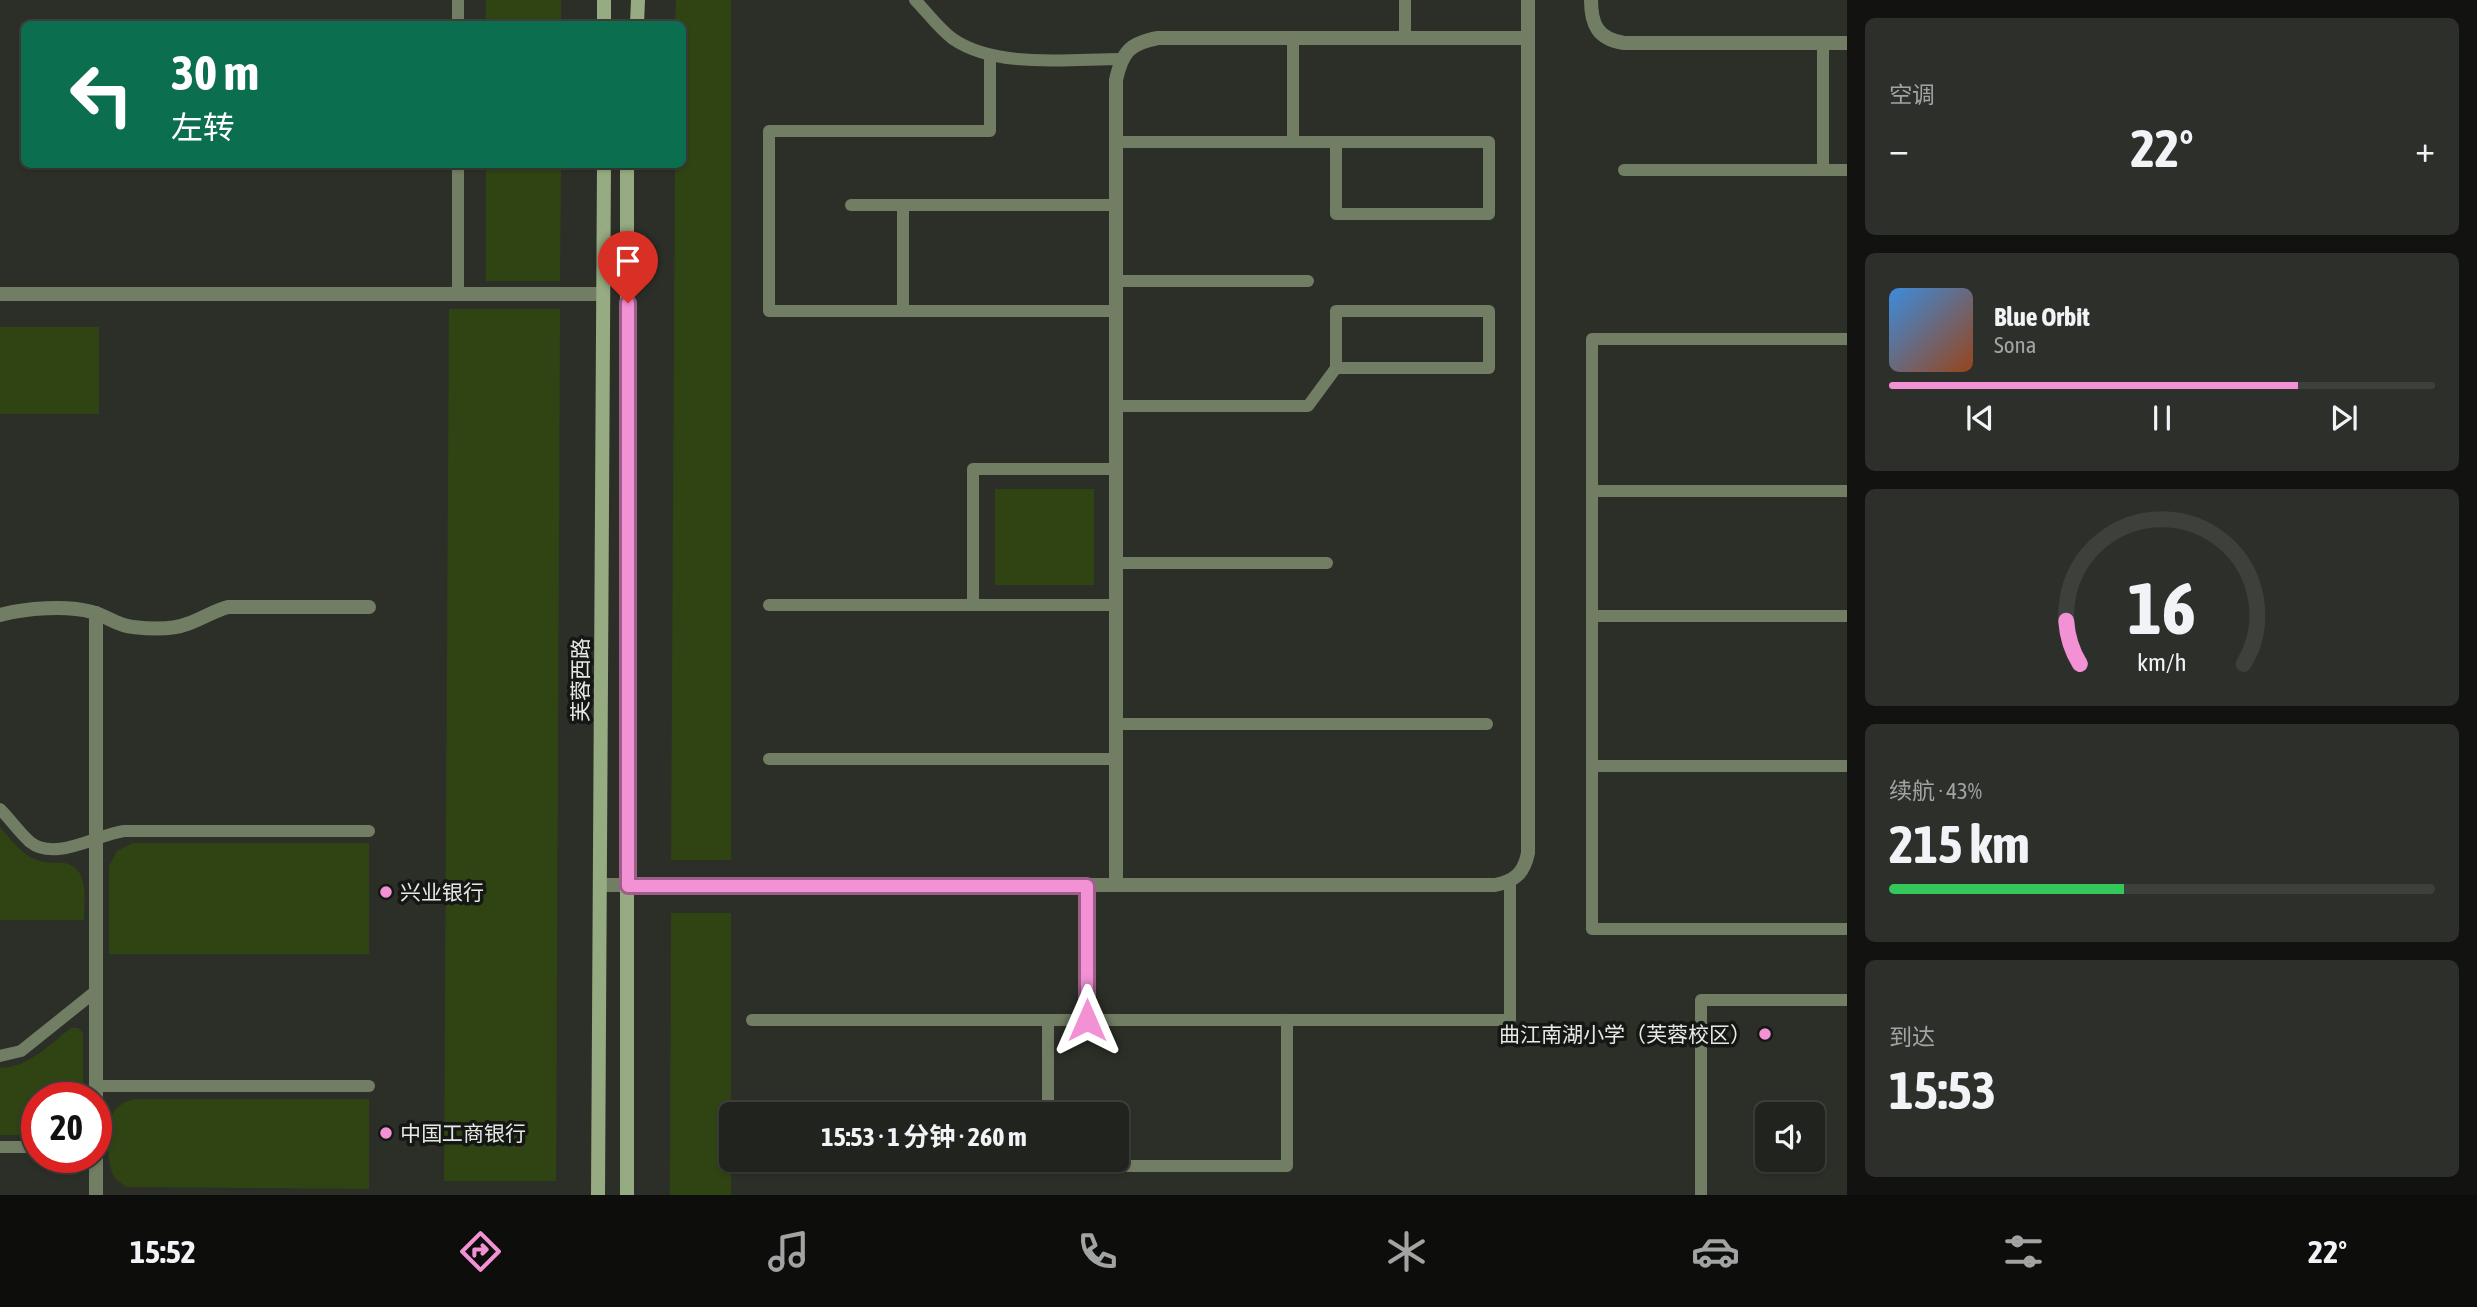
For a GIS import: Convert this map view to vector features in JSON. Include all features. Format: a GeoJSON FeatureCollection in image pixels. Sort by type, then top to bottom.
{"type":"FeatureCollection","features":[{"type":"Feature","properties":{"kind":"main road"},"geometry":{"type":"LineString","coordinates":[[604,0],[604,21]]}},
{"type":"Feature","properties":{"kind":"main road"},"geometry":{"type":"LineString","coordinates":[[637,21],[638,0]]}},
{"type":"Feature","properties":{"kind":"main road","name":"芙蓉西路"},"geometry":{"type":"LineString","coordinates":[[598,1195],[604,168]]}},
{"type":"Feature","properties":{"kind":"main road"},"geometry":{"type":"LineString","coordinates":[[627,168],[627,1195]]}},
{"type":"Feature","properties":{"kind":"street"},"geometry":{"type":"LineString","coordinates":[[600,886],[1495,886],[1519,876],[1528,853],[1528,0]]}},
{"type":"Feature","properties":{"kind":"street"},"geometry":{"type":"LineString","coordinates":[[1591,0],[1594,24],[1601,34],[1611,41],[1847,43]]}},
{"type":"Feature","properties":{"kind":"street"},"geometry":{"type":"LineString","coordinates":[[1116,886],[1116,80],[1121,59],[1141,41],[1158,38],[1528,38]]}},
{"type":"Feature","properties":{"kind":"street"},"geometry":{"type":"LineString","coordinates":[[0,294],[603,294]]}},
{"type":"Feature","properties":{"kind":"street"},"geometry":{"type":"LineString","coordinates":[[0,615],[28,609],[82,609],[120,625],[173,627],[228,607],[369,607]]}},
{"type":"Feature","properties":{"kind":"street"},"geometry":{"type":"LineString","coordinates":[[96,613],[96,1082]]}},
{"type":"Feature","properties":{"kind":"street"},"geometry":{"type":"LineString","coordinates":[[96,1173],[96,1195]]}},
{"type":"Feature","properties":{"kind":"lane"},"geometry":{"type":"LineString","coordinates":[[458,0],[458,21]]}},
{"type":"Feature","properties":{"kind":"lane"},"geometry":{"type":"LineString","coordinates":[[915,0],[952,38],[990,55],[1015,59],[1121,59]]}},
{"type":"Feature","properties":{"kind":"lane"},"geometry":{"type":"LineString","coordinates":[[1405,0],[1405,38]]}},
{"type":"Feature","properties":{"kind":"lane"},"geometry":{"type":"LineString","coordinates":[[1293,38],[1293,142]]}},
{"type":"Feature","properties":{"kind":"lane"},"geometry":{"type":"LineString","coordinates":[[1823,43],[1823,170]]}},
{"type":"Feature","properties":{"kind":"lane"},"geometry":{"type":"LineString","coordinates":[[990,55],[990,131],[769,131],[769,311],[1116,311]]}},
{"type":"Feature","properties":{"kind":"lane"},"geometry":{"type":"LineString","coordinates":[[1116,142],[1293,142],[1336,142],[1489,142],[1489,214],[1336,214],[1336,142]]}},
{"type":"Feature","properties":{"kind":"lane"},"geometry":{"type":"LineString","coordinates":[[458,168],[458,294]]}},
{"type":"Feature","properties":{"kind":"lane"},"geometry":{"type":"LineString","coordinates":[[1624,170],[1847,170]]}},
{"type":"Feature","properties":{"kind":"lane"},"geometry":{"type":"LineString","coordinates":[[851,205],[1116,205]]}},
{"type":"Feature","properties":{"kind":"lane"},"geometry":{"type":"LineString","coordinates":[[903,205],[903,311]]}},
{"type":"Feature","properties":{"kind":"lane"},"geometry":{"type":"LineString","coordinates":[[1116,281],[1308,281]]}},
{"type":"Feature","properties":{"kind":"lane"},"geometry":{"type":"LineString","coordinates":[[1116,406],[1308,406],[1336,368],[1336,311],[1489,311],[1489,368],[1336,368]]}},
{"type":"Feature","properties":{"kind":"lane"},"geometry":{"type":"LineString","coordinates":[[1847,339],[1592,339],[1592,929],[1847,929]]}},
{"type":"Feature","properties":{"kind":"lane"},"geometry":{"type":"LineString","coordinates":[[973,605],[973,469],[1116,469]]}},
{"type":"Feature","properties":{"kind":"lane"},"geometry":{"type":"LineString","coordinates":[[1592,491],[1847,491]]}},
{"type":"Feature","properties":{"kind":"lane"},"geometry":{"type":"LineString","coordinates":[[1116,563],[1327,563]]}},
{"type":"Feature","properties":{"kind":"lane"},"geometry":{"type":"LineString","coordinates":[[769,605],[1116,605]]}},
{"type":"Feature","properties":{"kind":"lane"},"geometry":{"type":"LineString","coordinates":[[1592,617],[1847,617]]}},
{"type":"Feature","properties":{"kind":"lane"},"geometry":{"type":"LineString","coordinates":[[1116,724],[1487,724]]}},
{"type":"Feature","properties":{"kind":"lane"},"geometry":{"type":"LineString","coordinates":[[769,759],[1116,759]]}},
{"type":"Feature","properties":{"kind":"lane"},"geometry":{"type":"LineString","coordinates":[[1592,766],[1847,766]]}},
{"type":"Feature","properties":{"kind":"lane"},"geometry":{"type":"LineString","coordinates":[[0,809],[32,843],[52,851],[124,831],[369,831]]}},
{"type":"Feature","properties":{"kind":"lane"},"geometry":{"type":"LineString","coordinates":[[752,1020],[1510,1020],[1510,882]]}},
{"type":"Feature","properties":{"kind":"lane"},"geometry":{"type":"LineString","coordinates":[[1087,886],[1087,1020]]}},
{"type":"Feature","properties":{"kind":"lane"},"geometry":{"type":"LineString","coordinates":[[0,1056],[21,1051],[96,991]]}},
{"type":"Feature","properties":{"kind":"lane"},"geometry":{"type":"LineString","coordinates":[[1701,1195],[1701,1000],[1847,1000]]}},
{"type":"Feature","properties":{"kind":"lane"},"geometry":{"type":"LineString","coordinates":[[1048,1020],[1048,1102]]}},
{"type":"Feature","properties":{"kind":"lane"},"geometry":{"type":"LineString","coordinates":[[1129,1164],[1287,1166],[1287,1020]]}},
{"type":"Feature","properties":{"kind":"lane"},"geometry":{"type":"LineString","coordinates":[[112,1086],[369,1086]]}},
{"type":"Feature","properties":{"kind":"lane"},"geometry":{"type":"LineString","coordinates":[[0,1147],[21,1147]]}},
{"type":"Feature","properties":{"kind":"green space"},"geometry":{"type":"Polygon","coordinates":[[[486,0],[561,0],[561,21],[486,21],[486,0]]]}},
{"type":"Feature","properties":{"kind":"green space"},"geometry":{"type":"Polygon","coordinates":[[[676,0],[731,0],[731,860],[671,860],[675,168],[686,168],[686,21],[675,21],[676,0]]]}},
{"type":"Feature","properties":{"kind":"green space"},"geometry":{"type":"Polygon","coordinates":[[[486,168],[561,168],[560,281],[486,281],[486,168]]]}},
{"type":"Feature","properties":{"kind":"green space"},"geometry":{"type":"Polygon","coordinates":[[[449,309],[560,309],[556,1181],[444,1181],[449,309]]]}},
{"type":"Feature","properties":{"kind":"green space"},"geometry":{"type":"Polygon","coordinates":[[[0,327],[99,327],[99,414],[0,414],[0,327]]]}},
{"type":"Feature","properties":{"kind":"green space"},"geometry":{"type":"Polygon","coordinates":[[[995,489],[1094,489],[1094,585],[995,585],[995,489]]]}},
{"type":"Feature","properties":{"kind":"green space"},"geometry":{"type":"Polygon","coordinates":[[[0,827],[31,857],[44,862],[64,863],[78,871],[84,886],[84,920],[0,920],[0,827]]]}},
{"type":"Feature","properties":{"kind":"green space"},"geometry":{"type":"Polygon","coordinates":[[[133,843],[369,843],[369,954],[109,954],[109,866],[117,851],[133,843]]]}},
{"type":"Feature","properties":{"kind":"green space"},"geometry":{"type":"Polygon","coordinates":[[[671,913],[731,913],[731,1102],[719,1102],[719,1172],[731,1172],[731,1195],[670,1195],[671,913]]]}},
{"type":"Feature","properties":{"kind":"green space"},"geometry":{"type":"Polygon","coordinates":[[[71,1028],[78,1028],[83,1033],[83,1082],[21,1082],[21,1135],[0,1135],[0,1068],[20,1064],[47,1048],[71,1028]]]}},
{"type":"Feature","properties":{"kind":"green space"},"geometry":{"type":"Polygon","coordinates":[[[134,1099],[369,1099],[369,1189],[127,1187],[112,1172],[112,1116],[124,1103],[134,1099]]]}},
{"type":"Feature","properties":{"kind":"place","name":"兴业银行"},"geometry":{"type":"Point","coordinates":[386,892]}},
{"type":"Feature","properties":{"kind":"place","name":"曲江南湖小学（芙蓉校区）"},"geometry":{"type":"Point","coordinates":[1765,1034]}},
{"type":"Feature","properties":{"kind":"place","name":"中国工商银行"},"geometry":{"type":"Point","coordinates":[386,1133]}},
{"type":"Feature","properties":{"kind":"route"},"geometry":{"type":"LineString","coordinates":[[628,303],[628,886],[1087,886],[1087,1020]]}}]}
